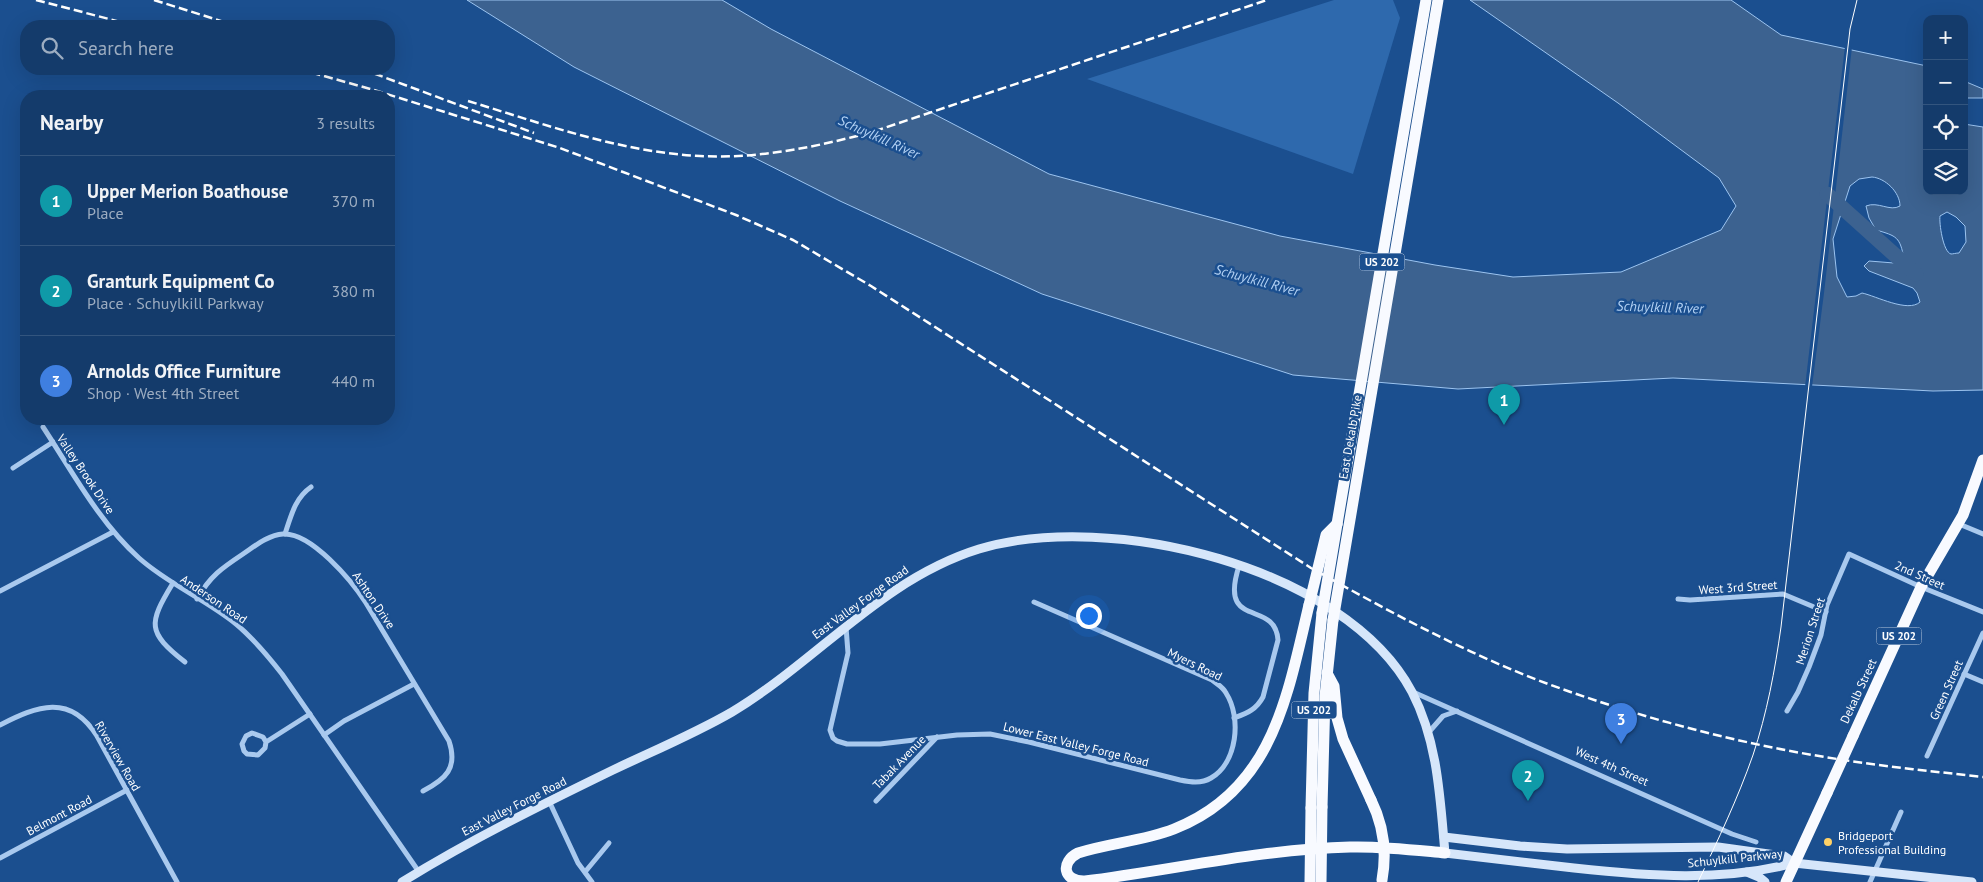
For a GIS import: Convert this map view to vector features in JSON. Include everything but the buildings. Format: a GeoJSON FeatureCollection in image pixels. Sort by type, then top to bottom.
{"type":"FeatureCollection","features":[{"type":"Feature","properties":{"kind":"highway","name":"East Dekalb Pike"},"geometry":{"type":"LineString","coordinates":[[1321,882],[1314,693],[1322,613],[1426,0]]}},
{"type":"Feature","properties":{"kind":"highway","name":"East Dekalb Pike"},"geometry":{"type":"LineString","coordinates":[[1310,882],[1333,620],[1438,0]]}},
{"type":"Feature","properties":{"kind":"highway","name":"Dekalb Street"},"geometry":{"type":"LineString","coordinates":[[1786,882],[1921,587],[1958,524],[1972,494],[1983,460]]}},
{"type":"Feature","properties":{"kind":"highway"},"geometry":{"type":"LineString","coordinates":[[1336,524],[1326,535],[1279,721],[1268,744],[1248,774],[1214,806],[1186,824],[1143,839],[1083,851],[1074,855],[1067,863],[1066,868],[1069,876],[1076,881],[1085,881],[1268,854],[1324,848],[1373,847],[1445,853]]}},
{"type":"Feature","properties":{"kind":"highway"},"geometry":{"type":"LineString","coordinates":[[1327,673],[1334,686],[1335,708],[1341,734],[1371,800],[1383,833],[1385,857],[1381,881]]}},
{"type":"Feature","properties":{"kind":"main road","name":"East Valley Forge Road"},"geometry":{"type":"LineString","coordinates":[[402,882],[488,832],[698,730],[752,698],[897,588],[936,566],[977,550],[1016,540],[1066,536],[1123,539],[1191,552],[1239,566],[1309,596],[1352,623],[1386,654],[1412,691],[1429,732],[1438,774],[1445,853]]}},
{"type":"Feature","properties":{"kind":"main road","name":"Schuylkill Parkway"},"geometry":{"type":"LineString","coordinates":[[1444,837],[1520,846],[1567,849],[1718,847],[1784,856],[1794,863]]}},
{"type":"Feature","properties":{"kind":"main road","name":"Schuylkill Parkway"},"geometry":{"type":"LineString","coordinates":[[1445,853],[1648,876],[1693,876],[1746,872],[1794,863]]}},
{"type":"Feature","properties":{"kind":"main road"},"geometry":{"type":"LineString","coordinates":[[1794,863],[1972,882]]}},
{"type":"Feature","properties":{"kind":"main road"},"geometry":{"type":"LineString","coordinates":[[1746,872],[1759,877],[1765,882]]}},
{"type":"Feature","properties":{"kind":"street","name":"Valley Brook Drive"},"geometry":{"type":"LineString","coordinates":[[42,427],[113,532]]}},
{"type":"Feature","properties":{"kind":"street"},"geometry":{"type":"LineString","coordinates":[[13,468],[53,442]]}},
{"type":"Feature","properties":{"kind":"street"},"geometry":{"type":"LineString","coordinates":[[197,598],[217,571],[262,541],[273,536],[285,534],[299,497],[312,487]]}},
{"type":"Feature","properties":{"kind":"street"},"geometry":{"type":"LineString","coordinates":[[1958,524],[1983,534]]}},
{"type":"Feature","properties":{"kind":"street"},"geometry":{"type":"LineString","coordinates":[[0,591],[113,532]]}},
{"type":"Feature","properties":{"kind":"street","name":"Anderson Road"},"geometry":{"type":"LineString","coordinates":[[113,532],[150,567],[222,614],[248,635],[270,660],[310,714],[419,872]]}},
{"type":"Feature","properties":{"kind":"street","name":"Ashton Drive"},"geometry":{"type":"LineString","coordinates":[[285,534],[294,535],[314,546],[343,572],[366,602],[448,742],[452,751],[449,771],[443,779],[424,791]]}},
{"type":"Feature","properties":{"kind":"street","name":"2nd Street"},"geometry":{"type":"LineString","coordinates":[[1849,554],[1921,587],[1983,612]]}},
{"type":"Feature","properties":{"kind":"street","name":"Merion Street"},"geometry":{"type":"LineString","coordinates":[[1786,712],[1798,692],[1812,659],[1821,635],[1827,605],[1849,554]]}},
{"type":"Feature","properties":{"kind":"street"},"geometry":{"type":"LineString","coordinates":[[1234,718],[1249,712],[1259,704],[1263,697],[1278,640],[1278,634],[1273,624],[1242,608],[1235,601],[1233,585],[1239,566]]}},
{"type":"Feature","properties":{"kind":"street"},"geometry":{"type":"LineString","coordinates":[[173,583],[159,605],[155,624],[158,637],[185,662]]}},
{"type":"Feature","properties":{"kind":"street","name":"West 3rd Street"},"geometry":{"type":"LineString","coordinates":[[1678,599],[1690,600],[1783,594],[1826,612]]}},
{"type":"Feature","properties":{"kind":"street","name":"Myers Road"},"geometry":{"type":"LineString","coordinates":[[1034,602],[1212,680],[1227,694],[1234,718]]}},
{"type":"Feature","properties":{"kind":"street","name":"Lower East Valley Forge Road"},"geometry":{"type":"LineString","coordinates":[[846,627],[848,653],[830,725],[833,738],[842,744],[868,745],[973,734],[1009,737],[1193,782],[1212,778],[1228,758],[1233,745],[1234,718]]}},
{"type":"Feature","properties":{"kind":"street","name":"Green Street"},"geometry":{"type":"LineString","coordinates":[[1927,756],[1983,633]]}},
{"type":"Feature","properties":{"kind":"street"},"geometry":{"type":"LineString","coordinates":[[1964,674],[1983,682]]}},
{"type":"Feature","properties":{"kind":"street"},"geometry":{"type":"LineString","coordinates":[[324,735],[344,721],[414,684]]}},
{"type":"Feature","properties":{"kind":"street","name":"West 4th Street"},"geometry":{"type":"LineString","coordinates":[[1412,691],[1732,834],[1756,842]]}},
{"type":"Feature","properties":{"kind":"street","name":"Riverview Road"},"geometry":{"type":"LineString","coordinates":[[0,725],[26,712],[54,707],[72,712],[84,720],[93,730],[177,882]]}},
{"type":"Feature","properties":{"kind":"street"},"geometry":{"type":"LineString","coordinates":[[1429,732],[1443,716],[1458,711]]}},
{"type":"Feature","properties":{"kind":"street"},"geometry":{"type":"LineString","coordinates":[[266,742],[263,737],[252,733],[246,736],[242,744],[247,754],[254,755],[262,751],[266,742],[310,714]]}},
{"type":"Feature","properties":{"kind":"street","name":"Tabak Avenue"},"geometry":{"type":"LineString","coordinates":[[876,801],[937,737]]}},
{"type":"Feature","properties":{"kind":"street","name":"Belmont Road"},"geometry":{"type":"LineString","coordinates":[[0,858],[126,790]]}},
{"type":"Feature","properties":{"kind":"street"},"geometry":{"type":"LineString","coordinates":[[549,801],[578,863],[592,882]]}},
{"type":"Feature","properties":{"kind":"street"},"geometry":{"type":"LineString","coordinates":[[1870,882],[1901,812]]}},
{"type":"Feature","properties":{"kind":"street"},"geometry":{"type":"LineString","coordinates":[[585,872],[609,843]]}},
{"type":"Feature","properties":{"kind":"shaded area"},"geometry":{"type":"Polygon","coordinates":[[[1334,0],[1393,0],[1400,18],[1353,174],[1087,79],[1334,0]]]}},
{"type":"Feature","properties":{"kind":"water"},"geometry":{"type":"Polygon","coordinates":[[[467,0],[722,0],[771,29],[1049,174],[1280,236],[1435,265],[1513,277],[1621,272],[1721,230],[1736,206],[1719,178],[1618,103],[1470,0],[1731,0],[1781,35],[1923,65],[1923,195],[1968,195],[1968,125],[1983,127],[1983,390],[1933,391],[1673,378],[1458,389],[1293,375],[1042,294],[840,201],[574,67],[467,0]],[[1877,178],[1859,179],[1850,186],[1833,239],[1837,277],[1847,297],[1862,293],[1900,305],[1915,305],[1920,302],[1913,288],[1869,271],[1864,266],[1869,261],[1894,263],[1904,259],[1901,246],[1896,238],[1876,230],[1869,218],[1866,206],[1875,205],[1896,208],[1900,206],[1895,191],[1887,183],[1877,178]],[[1947,212],[1940,216],[1944,243],[1951,254],[1959,253],[1966,242],[1965,226],[1956,217],[1947,212]]]}},
{"type":"Feature","properties":{"kind":"water"},"geometry":{"type":"Polygon","coordinates":[[[1968,83],[1983,89],[1983,98],[1968,98],[1968,83]]]}},
{"type":"Feature","properties":{"kind":"pier"},"geometry":{"type":"Polygon","coordinates":[[[1845,46],[1852,47],[1824,293],[1812,387],[1805,387],[1845,46]]]}},
{"type":"Feature","properties":{"kind":"waterway","name":"Schuylkill River"},"geometry":{"type":"LineString","coordinates":[[1827,194],[1916,274]]}},
{"type":"Feature","properties":{"kind":"tram line"},"geometry":{"type":"LineString","coordinates":[[1698,882],[1727,819],[1753,755],[1773,675],[1781,627],[1850,29],[1857,0]]}},
{"type":"Feature","properties":{"kind":"railway"},"geometry":{"type":"LineString","coordinates":[[36,0],[113,20]]}},
{"type":"Feature","properties":{"kind":"railway"},"geometry":{"type":"LineString","coordinates":[[154,0],[218,20]]}},
{"type":"Feature","properties":{"kind":"railway"},"geometry":{"type":"LineString","coordinates":[[468,101],[582,136],[641,149],[700,156],[766,154],[809,147],[872,132],[1267,0]]}},
{"type":"Feature","properties":{"kind":"railway"},"geometry":{"type":"LineString","coordinates":[[320,75],[374,90]]}},
{"type":"Feature","properties":{"kind":"railway"},"geometry":{"type":"LineString","coordinates":[[378,75],[534,133]]}},
{"type":"Feature","properties":{"kind":"railway"},"geometry":{"type":"LineString","coordinates":[[395,97],[560,148],[736,215],[793,240],[871,286],[1311,568],[1403,618],[1465,649],[1529,677],[1659,720],[1759,745],[1845,760],[1983,777]]}},
{"type":"Feature","properties":{"kind":"place","name":"Upper Merion Boathouse"},"geometry":{"type":"Point","coordinates":[1504,425]}},
{"type":"Feature","properties":{"kind":"place","name":"Arnolds Office Furniture"},"geometry":{"type":"Point","coordinates":[1621,744]}},
{"type":"Feature","properties":{"kind":"place","name":"Granturk Equipment Co"},"geometry":{"type":"Point","coordinates":[1528,801]}},
{"type":"Feature","properties":{"kind":"place","name":"Bridgeport Professional Building"},"geometry":{"type":"Point","coordinates":[1828,842]}}]}
